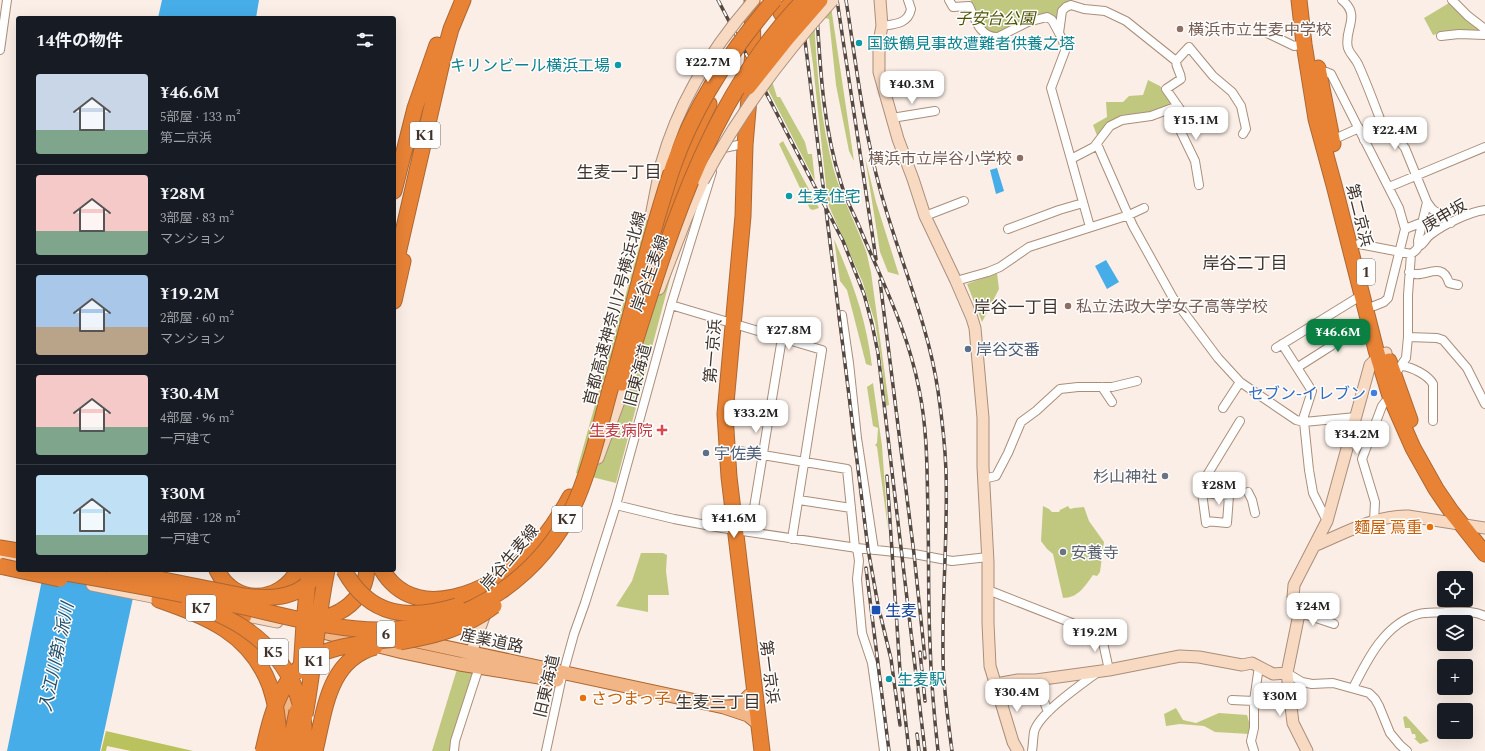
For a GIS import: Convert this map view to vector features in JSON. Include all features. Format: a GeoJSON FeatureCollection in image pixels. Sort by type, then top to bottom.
{"type":"FeatureCollection","features":[{"type":"Feature","properties":{"kind":"highway","name":"K1"},"geometry":{"type":"LineString","coordinates":[[396,183],[416,108],[453,0]]}},
{"type":"Feature","properties":{"kind":"highway","name":"K1"},"geometry":{"type":"LineString","coordinates":[[396,262],[446,45],[463,0]]}},
{"type":"Feature","properties":{"kind":"highway","name":"第一京浜"},"geometry":{"type":"LineString","coordinates":[[732,529],[721,468],[718,417],[720,384],[743,216],[742,0]]}},
{"type":"Feature","properties":{"kind":"highway","name":"第一京浜"},"geometry":{"type":"LineString","coordinates":[[742,145],[753,51],[753,0]]}},
{"type":"Feature","properties":{"kind":"highway"},"geometry":{"type":"LineString","coordinates":[[642,273],[662,179],[682,121],[713,64],[762,0]]}},
{"type":"Feature","properties":{"kind":"highway"},"geometry":{"type":"LineString","coordinates":[[628,339],[678,175],[696,130],[716,90],[734,60],[757,25],[776,0]]}},
{"type":"Feature","properties":{"kind":"highway","name":"首都高速神奈川7号横浜北線"},"geometry":{"type":"LineString","coordinates":[[49,572],[139,586],[334,626],[364,629],[395,629],[436,622],[460,614],[503,591],[523,575],[550,545],[565,522],[581,488],[669,180],[692,121],[723,65],[749,30],[776,0]]}},
{"type":"Feature","properties":{"kind":"highway"},"geometry":{"type":"LineString","coordinates":[[652,299],[690,168],[710,117],[725,88],[750,51],[777,18],[795,0]]}},
{"type":"Feature","properties":{"kind":"highway","name":"首都高速神奈川7号横浜北線"},"geometry":{"type":"LineString","coordinates":[[159,600],[340,636],[366,638],[408,635],[455,624],[486,609],[517,588],[536,571],[561,542],[579,512],[592,483],[688,191],[719,120],[738,85],[760,53],[804,0]]}},
{"type":"Feature","properties":{"kind":"highway"},"geometry":{"type":"LineString","coordinates":[[652,299],[684,210],[738,102],[763,67],[820,0]]}},
{"type":"Feature","properties":{"kind":"highway","name":"第二京浜"},"geometry":{"type":"LineString","coordinates":[[1299,0],[1304,44],[1316,119],[1327,141],[1359,244],[1374,306],[1390,396],[1417,455],[1436,489],[1473,526],[1485,554]]}},
{"type":"Feature","properties":{"kind":"highway","name":"第二京浜"},"geometry":{"type":"LineString","coordinates":[[1309,0],[1327,141],[1362,295],[1382,355],[1398,371],[1411,422],[1426,454],[1445,486],[1485,541]]}},
{"type":"Feature","properties":{"kind":"highway"},"geometry":{"type":"LineString","coordinates":[[396,216],[408,159],[438,42]]}},
{"type":"Feature","properties":{"kind":"highway"},"geometry":{"type":"LineString","coordinates":[[396,293],[418,196],[432,108]]}},
{"type":"Feature","properties":{"kind":"highway","name":"第一京浜"},"geometry":{"type":"LineString","coordinates":[[729,322],[725,414],[727,449],[732,529],[752,696],[752,719],[755,751]]}},
{"type":"Feature","properties":{"kind":"highway"},"geometry":{"type":"LineString","coordinates":[[384,572],[391,582],[404,592],[420,598],[438,600],[456,597],[480,588],[507,573],[521,562],[539,544],[550,530],[576,486],[588,458],[614,376]]}},
{"type":"Feature","properties":{"kind":"highway"},"geometry":{"type":"LineString","coordinates":[[345,572],[352,583],[364,595],[376,604],[394,612],[422,614],[460,605],[498,588],[518,576],[538,560],[553,545],[567,527],[592,483]]}},
{"type":"Feature","properties":{"kind":"highway"},"geometry":{"type":"LineString","coordinates":[[263,751],[272,714],[280,693],[292,676],[307,661],[319,654],[333,649],[423,634],[448,628],[468,619],[491,606],[516,586],[550,545]]}},
{"type":"Feature","properties":{"kind":"highway"},"geometry":{"type":"LineString","coordinates":[[0,548],[16,551]]}},
{"type":"Feature","properties":{"kind":"highway","name":"K5"},"geometry":{"type":"LineString","coordinates":[[45,572],[159,600],[214,622],[235,636],[252,653],[263,670],[274,698],[278,720],[276,751]]}},
{"type":"Feature","properties":{"kind":"highway","name":"K5"},"geometry":{"type":"LineString","coordinates":[[47,572],[193,605],[218,614],[250,632],[278,657],[290,676],[298,696],[303,715],[304,751]]}},
{"type":"Feature","properties":{"kind":"highway"},"geometry":{"type":"LineString","coordinates":[[124,572],[244,596],[263,598],[283,596],[295,592],[310,582],[318,572]]}},
{"type":"Feature","properties":{"kind":"highway"},"geometry":{"type":"LineString","coordinates":[[218,572],[232,589],[242,594],[253,596],[271,594],[282,589],[292,580],[297,572]]}},
{"type":"Feature","properties":{"kind":"highway","name":"K1"},"geometry":{"type":"LineString","coordinates":[[289,751],[298,703],[304,624],[318,572]]}},
{"type":"Feature","properties":{"kind":"highway","name":"K1"},"geometry":{"type":"LineString","coordinates":[[298,751],[310,686],[320,608],[318,572]]}},
{"type":"Feature","properties":{"kind":"highway"},"geometry":{"type":"LineString","coordinates":[[244,616],[273,620],[299,620],[320,618],[335,614],[347,607],[357,597],[364,584],[367,572]]}},
{"type":"Feature","properties":{"kind":"highway"},"geometry":{"type":"LineString","coordinates":[[315,751],[327,698],[332,684],[343,667],[352,658],[363,651],[376,646],[435,636],[452,630],[478,617],[517,588]]}},
{"type":"Feature","properties":{"kind":"highway","name":"第一京浜"},"geometry":{"type":"LineString","coordinates":[[752,719],[762,751]]}},
{"type":"Feature","properties":{"kind":"main road"},"geometry":{"type":"LineString","coordinates":[[276,751],[318,572]]}},
{"type":"Feature","properties":{"kind":"main road","name":"産業道路"},"geometry":{"type":"LineString","coordinates":[[306,621],[476,653],[562,677],[725,712],[746,722],[752,719]]}},
{"type":"Feature","properties":{"kind":"main road","name":"産業道路"},"geometry":{"type":"LineString","coordinates":[[306,621],[403,652],[460,664],[476,653]]}},
{"type":"Feature","properties":{"kind":"main road","name":"産業道路"},"geometry":{"type":"LineString","coordinates":[[476,653],[531,676],[562,677]]}},
{"type":"Feature","properties":{"kind":"main road","name":"産業道路"},"geometry":{"type":"LineString","coordinates":[[725,712],[743,703],[752,696]]}},
{"type":"Feature","properties":{"kind":"street"},"geometry":{"type":"LineString","coordinates":[[0,50],[7,0]]}},
{"type":"Feature","properties":{"kind":"street","name":"岸谷生麦線"},"geometry":{"type":"LineString","coordinates":[[476,653],[484,614],[506,582],[548,535],[566,510],[576,491],[590,456],[628,339],[661,165],[670,135],[678,115],[699,76],[727,33],[753,0]]}},
{"type":"Feature","properties":{"kind":"street","name":"岸谷生麦線"},"geometry":{"type":"LineString","coordinates":[[476,653],[491,616],[501,601],[518,579],[559,534],[570,518],[583,494],[598,459],[652,299],[703,181],[723,146],[752,101],[792,48],[833,0]]}},
{"type":"Feature","properties":{"kind":"street"},"geometry":{"type":"LineString","coordinates":[[880,0],[882,26],[879,42],[879,72],[898,139],[925,216],[956,281],[975,328],[982,418],[983,479],[988,557],[990,666],[1013,742],[1018,751]]}},
{"type":"Feature","properties":{"kind":"street"},"geometry":{"type":"LineString","coordinates":[[882,26],[899,24],[908,18],[911,9],[908,0]]}},
{"type":"Feature","properties":{"kind":"street"},"geometry":{"type":"LineString","coordinates":[[949,0],[952,7],[969,6],[981,29],[991,37],[998,36],[1028,22],[1047,17],[1052,20],[1063,41],[1065,51],[1050,88],[1090,227]]}},
{"type":"Feature","properties":{"kind":"street"},"geometry":{"type":"LineString","coordinates":[[1342,0],[1349,8],[1352,20],[1348,34],[1348,46],[1357,62],[1385,132],[1401,143],[1432,210],[1451,223]]}},
{"type":"Feature","properties":{"kind":"street"},"geometry":{"type":"LineString","coordinates":[[1452,0],[1468,16],[1485,29]]}},
{"type":"Feature","properties":{"kind":"street"},"geometry":{"type":"LineString","coordinates":[[1059,33],[1062,11],[1066,7],[1071,5],[1084,9],[1105,12],[1126,21],[1176,61]]}},
{"type":"Feature","properties":{"kind":"street"},"geometry":{"type":"LineString","coordinates":[[1263,31],[1294,46],[1304,44]]}},
{"type":"Feature","properties":{"kind":"street"},"geometry":{"type":"LineString","coordinates":[[1442,36],[1459,34],[1485,35]]}},
{"type":"Feature","properties":{"kind":"street"},"geometry":{"type":"LineString","coordinates":[[1199,185],[1195,162],[1180,130],[1182,112],[1166,89],[1181,79],[1181,74],[1176,68],[1176,61],[1189,47],[1213,76],[1232,92],[1241,106],[1246,129],[1243,134]]}},
{"type":"Feature","properties":{"kind":"street"},"geometry":{"type":"LineString","coordinates":[[1319,72],[1331,74],[1399,208],[1405,230],[1401,251],[1388,298],[1384,302],[1374,306]]}},
{"type":"Feature","properties":{"kind":"street"},"geometry":{"type":"LineString","coordinates":[[1071,159],[1097,144],[1110,126],[1122,120],[1151,116],[1178,106]]}},
{"type":"Feature","properties":{"kind":"street"},"geometry":{"type":"LineString","coordinates":[[892,118],[935,111]]}},
{"type":"Feature","properties":{"kind":"street"},"geometry":{"type":"LineString","coordinates":[[1327,141],[1359,128]]}},
{"type":"Feature","properties":{"kind":"street"},"geometry":{"type":"LineString","coordinates":[[1364,140],[1385,132]]}},
{"type":"Feature","properties":{"kind":"street"},"geometry":{"type":"LineString","coordinates":[[1097,144],[1133,226],[1172,298],[1218,358],[1240,382],[1279,410],[1296,420],[1303,422],[1356,417]]}},
{"type":"Feature","properties":{"kind":"street","name":"旧東海道"},"geometry":{"type":"LineString","coordinates":[[546,751],[562,677],[574,634],[616,505],[671,305],[719,148],[742,145]]}},
{"type":"Feature","properties":{"kind":"street"},"geometry":{"type":"LineString","coordinates":[[1389,187],[1485,147]]}},
{"type":"Feature","properties":{"kind":"street"},"geometry":{"type":"LineString","coordinates":[[925,216],[964,202]]}},
{"type":"Feature","properties":{"kind":"street"},"geometry":{"type":"LineString","coordinates":[[1418,246],[1427,202]]}},
{"type":"Feature","properties":{"kind":"street"},"geometry":{"type":"LineString","coordinates":[[1008,229],[1059,210],[1083,203]]}},
{"type":"Feature","properties":{"kind":"street"},"geometry":{"type":"LineString","coordinates":[[956,281],[1000,267],[1029,246],[1129,215],[1144,208]]}},
{"type":"Feature","properties":{"kind":"street","name":"庚申坂"},"geometry":{"type":"LineString","coordinates":[[1411,254],[1417,250],[1418,246],[1430,236],[1451,223],[1478,211],[1485,210]]}},
{"type":"Feature","properties":{"kind":"street"},"geometry":{"type":"LineString","coordinates":[[1405,230],[1423,222]]}},
{"type":"Feature","properties":{"kind":"street"},"geometry":{"type":"LineString","coordinates":[[1359,244],[1411,254],[1406,358],[1398,371]]}},
{"type":"Feature","properties":{"kind":"street"},"geometry":{"type":"LineString","coordinates":[[1409,272],[1415,275],[1437,270],[1444,273],[1448,277],[1449,283],[1458,285]]}},
{"type":"Feature","properties":{"kind":"street"},"geometry":{"type":"LineString","coordinates":[[1327,521],[1313,494],[1308,470],[1303,422],[1312,391],[1298,367],[1279,346],[1362,295]]}},
{"type":"Feature","properties":{"kind":"street"},"geometry":{"type":"LineString","coordinates":[[671,305],[822,350],[792,538]]}},
{"type":"Feature","properties":{"kind":"street"},"geometry":{"type":"LineString","coordinates":[[842,315],[874,550]]}},
{"type":"Feature","properties":{"kind":"street"},"geometry":{"type":"LineString","coordinates":[[1298,367],[1331,346],[1316,323]]}},
{"type":"Feature","properties":{"kind":"street"},"geometry":{"type":"LineString","coordinates":[[1408,337],[1437,338],[1443,340],[1467,368],[1485,404]]}},
{"type":"Feature","properties":{"kind":"street"},"geometry":{"type":"LineString","coordinates":[[750,532],[782,338]]}},
{"type":"Feature","properties":{"kind":"street"},"geometry":{"type":"LineString","coordinates":[[1307,751],[1293,723],[1287,673],[1297,625],[1297,613],[1293,597],[1294,585],[1316,545],[1327,521],[1370,365],[1382,355]]}},
{"type":"Feature","properties":{"kind":"street"},"geometry":{"type":"LineString","coordinates":[[1398,371],[1408,366],[1431,380],[1433,384],[1434,421]]}},
{"type":"Feature","properties":{"kind":"street"},"geometry":{"type":"LineString","coordinates":[[983,479],[996,476],[1021,422],[1036,411],[1060,389],[1078,386],[1112,386],[1137,381]]}},
{"type":"Feature","properties":{"kind":"street"},"geometry":{"type":"LineString","coordinates":[[1222,408],[1240,382]]}},
{"type":"Feature","properties":{"kind":"street"},"geometry":{"type":"LineString","coordinates":[[1102,387],[1112,402]]}},
{"type":"Feature","properties":{"kind":"street"},"geometry":{"type":"LineString","coordinates":[[1374,521],[1376,502],[1362,459],[1382,406],[1390,396]]}},
{"type":"Feature","properties":{"kind":"street"},"geometry":{"type":"LineString","coordinates":[[1202,494],[1207,493],[1229,496],[1227,523],[1206,522],[1202,494],[1201,485],[1240,421]]}},
{"type":"Feature","properties":{"kind":"street"},"geometry":{"type":"LineString","coordinates":[[727,449],[847,469],[858,561],[857,580],[862,634],[872,663],[878,698],[884,751]]}},
{"type":"Feature","properties":{"kind":"street"},"geometry":{"type":"LineString","coordinates":[[1248,492],[1252,500],[1255,513]]}},
{"type":"Feature","properties":{"kind":"street"},"geometry":{"type":"LineString","coordinates":[[799,500],[851,508]]}},
{"type":"Feature","properties":{"kind":"street"},"geometry":{"type":"LineString","coordinates":[[616,505],[674,519],[856,548],[914,554],[952,561],[988,557]]}},
{"type":"Feature","properties":{"kind":"street"},"geometry":{"type":"LineString","coordinates":[[1316,545],[1374,521],[1403,516],[1473,526]]}},
{"type":"Feature","properties":{"kind":"street"},"geometry":{"type":"LineString","coordinates":[[48,572],[306,621]]}},
{"type":"Feature","properties":{"kind":"street"},"geometry":{"type":"LineString","coordinates":[[77,572],[136,588]]}},
{"type":"Feature","properties":{"kind":"street"},"geometry":{"type":"LineString","coordinates":[[989,592],[993,592],[1082,628],[1094,629],[1102,638],[1104,671]]}},
{"type":"Feature","properties":{"kind":"street"},"geometry":{"type":"LineString","coordinates":[[1353,688],[1370,655],[1393,629],[1404,621],[1418,614],[1475,612],[1485,616]]}},
{"type":"Feature","properties":{"kind":"street"},"geometry":{"type":"LineString","coordinates":[[1297,613],[1334,624]]}},
{"type":"Feature","properties":{"kind":"street"},"geometry":{"type":"LineString","coordinates":[[454,751],[455,741],[476,653]]}},
{"type":"Feature","properties":{"kind":"street"},"geometry":{"type":"LineString","coordinates":[[996,684],[1018,680],[1036,680],[1104,671],[1180,656],[1199,657],[1242,665],[1252,663],[1274,674],[1287,673],[1302,682],[1312,684],[1333,683],[1369,693],[1375,699],[1390,733],[1407,751]]}},
{"type":"Feature","properties":{"kind":"street"},"geometry":{"type":"LineString","coordinates":[[1254,751],[1251,741],[1254,728],[1254,701],[1259,666]]}},
{"type":"Feature","properties":{"kind":"street"},"geometry":{"type":"LineString","coordinates":[[1032,751],[1034,731],[1041,719],[1048,712],[1104,671]]}},
{"type":"Feature","properties":{"kind":"street"},"geometry":{"type":"LineString","coordinates":[[1036,680],[1048,712]]}},
{"type":"Feature","properties":{"kind":"street"},"geometry":{"type":"LineString","coordinates":[[1232,700],[1254,701]]}},
{"type":"Feature","properties":{"kind":"green space"},"geometry":{"type":"Polygon","coordinates":[[[825,0],[830,0],[854,161],[849,151],[836,85],[829,19],[825,18],[825,0]]]}},
{"type":"Feature","properties":{"kind":"green space","name":"子安台公園"},"geometry":{"type":"Polygon","coordinates":[[[971,0],[1071,0],[1071,5],[1066,7],[1059,33],[1047,17],[991,37],[969,6],[971,0]]]}},
{"type":"Feature","properties":{"kind":"green space"},"geometry":{"type":"Polygon","coordinates":[[[813,1],[818,78],[826,136],[833,168],[846,204],[866,251],[871,272],[889,405],[886,406],[875,322],[863,283],[828,204],[813,65],[805,8],[813,1]]]}},
{"type":"Feature","properties":{"kind":"green space"},"geometry":{"type":"Polygon","coordinates":[[[1449,3],[1464,18],[1479,29],[1478,32],[1445,32],[1433,35],[1424,18],[1449,3]]]}},
{"type":"Feature","properties":{"kind":"green space"},"geometry":{"type":"Polygon","coordinates":[[[761,63],[773,84],[777,97],[780,97],[805,142],[808,154],[812,154],[815,181],[757,68],[761,63]]]}},
{"type":"Feature","properties":{"kind":"green space"},"geometry":{"type":"Polygon","coordinates":[[[1148,80],[1160,86],[1173,104],[1151,114],[1122,115],[1108,125],[1098,138],[1093,125],[1107,117],[1106,102],[1123,102],[1129,96],[1143,95],[1148,80]]]}},
{"type":"Feature","properties":{"kind":"green space"},"geometry":{"type":"Polygon","coordinates":[[[678,107],[714,113],[616,483],[576,473],[678,107]]]}},
{"type":"Feature","properties":{"kind":"green space"},"geometry":{"type":"Polygon","coordinates":[[[783,141],[819,208],[813,210],[810,209],[779,144],[783,141]]]}},
{"type":"Feature","properties":{"kind":"green space"},"geometry":{"type":"Polygon","coordinates":[[[865,157],[876,202],[899,275],[888,272],[880,252],[865,157]]]}},
{"type":"Feature","properties":{"kind":"green space"},"geometry":{"type":"Polygon","coordinates":[[[834,239],[858,301],[866,332],[872,366],[866,364],[847,290],[840,281],[834,239]]]}},
{"type":"Feature","properties":{"kind":"green space"},"geometry":{"type":"Polygon","coordinates":[[[997,273],[999,289],[982,322],[967,284],[997,273]]]}},
{"type":"Feature","properties":{"kind":"green space"},"geometry":{"type":"Polygon","coordinates":[[[873,383],[882,446],[888,529],[877,447],[875,445],[877,443],[878,428],[873,426],[867,387],[873,383]]]}},
{"type":"Feature","properties":{"kind":"green space"},"geometry":{"type":"Polygon","coordinates":[[[1043,506],[1052,512],[1059,512],[1068,506],[1070,509],[1084,507],[1089,521],[1104,542],[1100,572],[1097,576],[1093,575],[1081,591],[1073,596],[1063,598],[1053,554],[1041,541],[1043,506]]]}},
{"type":"Feature","properties":{"kind":"green space"},"geometry":{"type":"Polygon","coordinates":[[[641,553],[663,553],[667,555],[666,571],[669,595],[648,595],[648,612],[616,606],[632,581],[641,553]]]}},
{"type":"Feature","properties":{"kind":"green space"},"geometry":{"type":"Polygon","coordinates":[[[457,669],[474,673],[451,751],[432,751],[457,669]]]}},
{"type":"Feature","properties":{"kind":"green space"},"geometry":{"type":"Polygon","coordinates":[[[1176,708],[1183,720],[1196,723],[1219,713],[1247,715],[1249,722],[1249,734],[1215,732],[1204,726],[1180,724],[1166,726],[1164,714],[1176,708]]]}},
{"type":"Feature","properties":{"kind":"green space"},"geometry":{"type":"Polygon","coordinates":[[[1406,716],[1429,741],[1420,744],[1414,738],[1416,738],[1415,734],[1412,734],[1410,728],[1405,728],[1403,717],[1406,716]]]}},
{"type":"Feature","properties":{"kind":"green space"},"geometry":{"type":"Polygon","coordinates":[[[106,731],[193,751],[131,751],[107,746],[106,751],[101,751],[106,731]]]}},
{"type":"Feature","properties":{"kind":"water"},"geometry":{"type":"Polygon","coordinates":[[[162,0],[259,0],[256,16],[158,16],[162,0]]]}},
{"type":"Feature","properties":{"kind":"water"},"geometry":{"type":"Polygon","coordinates":[[[997,168],[1004,191],[996,194],[990,170],[997,168]]]}},
{"type":"Feature","properties":{"kind":"water"},"geometry":{"type":"Polygon","coordinates":[[[1106,260],[1119,282],[1107,289],[1095,266],[1106,260]]]}},
{"type":"Feature","properties":{"kind":"water","name":"入江川第1派川"},"geometry":{"type":"Polygon","coordinates":[[[44,572],[139,572],[100,751],[7,751],[44,572]]]}},
{"type":"Feature","properties":{"kind":"railway"},"geometry":{"type":"LineString","coordinates":[[718,0],[843,241],[864,294],[878,353],[925,751]]}},
{"type":"Feature","properties":{"kind":"railway"},"geometry":{"type":"LineString","coordinates":[[800,0],[868,549],[878,605],[891,659],[900,725]]}},
{"type":"Feature","properties":{"kind":"railway"},"geometry":{"type":"LineString","coordinates":[[816,0],[823,93],[835,161],[843,189],[901,326],[914,368],[922,405],[926,438],[930,656],[938,751]]}},
{"type":"Feature","properties":{"kind":"railway"},"geometry":{"type":"LineString","coordinates":[[837,0],[876,259]]}},
{"type":"Feature","properties":{"kind":"railway"},"geometry":{"type":"LineString","coordinates":[[846,0],[860,95],[874,166],[887,214],[920,314],[933,365],[939,401],[946,471],[943,668],[952,751]]}},
{"type":"Feature","properties":{"kind":"railway"},"geometry":{"type":"LineString","coordinates":[[880,281],[914,554],[925,658]]}},
{"type":"Feature","properties":{"kind":"railway"},"geometry":{"type":"LineString","coordinates":[[887,476],[900,671],[909,751]]}},
{"type":"Feature","properties":{"kind":"railway"},"geometry":{"type":"LineString","coordinates":[[866,568],[889,751]]}},
{"type":"Feature","properties":{"kind":"railway"},"geometry":{"type":"LineString","coordinates":[[920,652],[925,701]]}},
{"type":"Feature","properties":{"kind":"railway"},"geometry":{"type":"LineString","coordinates":[[917,734],[919,751]]}},
{"type":"Feature","properties":{"kind":"place","name":"横浜市立生麦中学校"},"geometry":{"type":"Point","coordinates":[1180,29]}},
{"type":"Feature","properties":{"kind":"place","name":"国鉄鶴見事故遭難者供養之塔"},"geometry":{"type":"Point","coordinates":[859,43]}},
{"type":"Feature","properties":{"kind":"place","name":"キリンビール横浜工場"},"geometry":{"type":"Point","coordinates":[618,65]}},
{"type":"Feature","properties":{"kind":"place","name":"横浜市立岸谷小学校"},"geometry":{"type":"Point","coordinates":[1020,158]}},
{"type":"Feature","properties":{"kind":"place","name":"生麦住宅"},"geometry":{"type":"Point","coordinates":[789,196]}},
{"type":"Feature","properties":{"kind":"place","name":"私立法政大学女子高等学校"},"geometry":{"type":"Point","coordinates":[1068,306]}},
{"type":"Feature","properties":{"kind":"place","name":"岸谷交番"},"geometry":{"type":"Point","coordinates":[968,349]}},
{"type":"Feature","properties":{"kind":"place","name":"セブン-イレブン"},"geometry":{"type":"Point","coordinates":[1374,393]}},
{"type":"Feature","properties":{"kind":"place","name":"生麦病院"},"geometry":{"type":"Point","coordinates":[662,430]}},
{"type":"Feature","properties":{"kind":"place","name":"宇佐美"},"geometry":{"type":"Point","coordinates":[706,453]}},
{"type":"Feature","properties":{"kind":"place","name":"杉山神社"},"geometry":{"type":"Point","coordinates":[1165,476]}},
{"type":"Feature","properties":{"kind":"place","name":"麵屋 蔦重"},"geometry":{"type":"Point","coordinates":[1430,527]}},
{"type":"Feature","properties":{"kind":"place","name":"安養寺"},"geometry":{"type":"Point","coordinates":[1063,552]}},
{"type":"Feature","properties":{"kind":"place","name":"生麦"},"geometry":{"type":"Point","coordinates":[876,610]}},
{"type":"Feature","properties":{"kind":"place","name":"生麦駅"},"geometry":{"type":"Point","coordinates":[889,679]}},
{"type":"Feature","properties":{"kind":"place","name":"さつまっ子"},"geometry":{"type":"Point","coordinates":[583,698]}},
{"type":"Feature","properties":{"kind":"district","name":"生麦一丁目"},"geometry":{"type":"Point","coordinates":[619,172]}},
{"type":"Feature","properties":{"kind":"district","name":"岸谷二丁目"},"geometry":{"type":"Point","coordinates":[1245,263]}},
{"type":"Feature","properties":{"kind":"district","name":"岸谷一丁目"},"geometry":{"type":"Point","coordinates":[1016,307]}},
{"type":"Feature","properties":{"kind":"district","name":"生麦三丁目"},"geometry":{"type":"Point","coordinates":[718,702]}}]}
